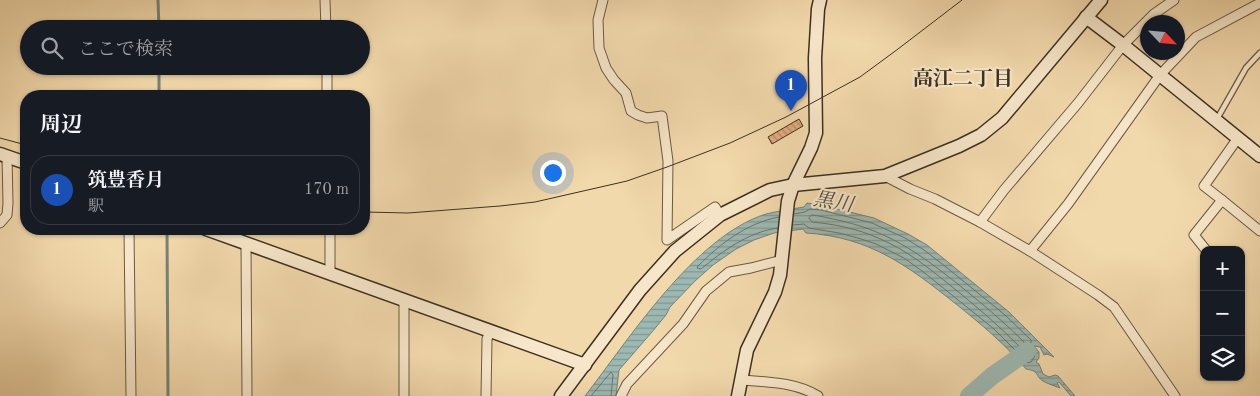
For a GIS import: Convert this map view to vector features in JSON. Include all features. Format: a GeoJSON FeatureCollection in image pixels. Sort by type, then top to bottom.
{"type":"FeatureCollection","features":[{"type":"Feature","properties":{"kind":"street"},"geometry":{"type":"LineString","coordinates":[[325,0],[326,20]]}},
{"type":"Feature","properties":{"kind":"street"},"geometry":{"type":"LineString","coordinates":[[603,0],[598,20],[599,48],[606,68],[626,93],[631,110],[647,118],[662,116],[668,161],[667,240],[715,207],[720,215]]}},
{"type":"Feature","properties":{"kind":"street"},"geometry":{"type":"LineString","coordinates":[[738,396],[747,350],[775,292],[780,275],[788,201],[793,185],[812,148],[816,133],[815,58],[820,0]]}},
{"type":"Feature","properties":{"kind":"street"},"geometry":{"type":"LineString","coordinates":[[561,396],[640,290],[675,251],[720,215],[770,190],[793,185],[885,176],[981,135],[1002,118],[1101,0]]}},
{"type":"Feature","properties":{"kind":"street"},"geometry":{"type":"LineString","coordinates":[[980,222],[1123,45],[1154,14],[1174,0]]}},
{"type":"Feature","properties":{"kind":"street"},"geometry":{"type":"LineString","coordinates":[[1030,251],[1068,204],[1160,75],[1196,37],[1260,3]]}},
{"type":"Feature","properties":{"kind":"street"},"geometry":{"type":"LineString","coordinates":[[1086,17],[1260,156]]}},
{"type":"Feature","properties":{"kind":"street"},"geometry":{"type":"LineString","coordinates":[[327,75],[327,90]]}},
{"type":"Feature","properties":{"kind":"street"},"geometry":{"type":"LineString","coordinates":[[1238,138],[1204,186],[1260,231]]}},
{"type":"Feature","properties":{"kind":"street"},"geometry":{"type":"LineString","coordinates":[[0,223],[7,215],[8,203],[4,155],[20,161]]}},
{"type":"Feature","properties":{"kind":"street"},"geometry":{"type":"LineString","coordinates":[[885,176],[980,222],[1030,251],[1114,307],[1175,396]]}},
{"type":"Feature","properties":{"kind":"street"},"geometry":{"type":"LineString","coordinates":[[1203,246],[1194,235],[1222,200]]}},
{"type":"Feature","properties":{"kind":"street"},"geometry":{"type":"LineString","coordinates":[[129,235],[131,396]]}},
{"type":"Feature","properties":{"kind":"street"},"geometry":{"type":"LineString","coordinates":[[223,235],[585,365]]}},
{"type":"Feature","properties":{"kind":"street"},"geometry":{"type":"LineString","coordinates":[[330,235],[330,273]]}},
{"type":"Feature","properties":{"kind":"street"},"geometry":{"type":"LineString","coordinates":[[246,243],[247,396]]}},
{"type":"Feature","properties":{"kind":"street"},"geometry":{"type":"LineString","coordinates":[[622,396],[627,384],[682,324],[706,291],[728,272],[751,268],[783,254]]}},
{"type":"Feature","properties":{"kind":"street"},"geometry":{"type":"LineString","coordinates":[[404,300],[404,396]]}},
{"type":"Feature","properties":{"kind":"street"},"geometry":{"type":"LineString","coordinates":[[486,396],[487,339],[490,331]]}},
{"type":"Feature","properties":{"kind":"street"},"geometry":{"type":"LineString","coordinates":[[741,380],[777,383],[810,391],[818,396]]}},
{"type":"Feature","properties":{"kind":"street"},"geometry":{"type":"LineString","coordinates":[[627,384],[630,396]]}},
{"type":"Feature","properties":{"kind":"lane"},"geometry":{"type":"LineString","coordinates":[[1216,120],[1246,68],[1260,53]]}},
{"type":"Feature","properties":{"kind":"water"},"geometry":{"type":"Polygon","coordinates":[[[807,203],[874,218],[927,245],[1009,312],[1054,357],[1047,354],[1044,355],[1040,347],[1034,346],[1039,352],[1039,358],[1036,362],[1039,364],[1043,374],[1049,377],[1058,376],[1075,396],[1071,396],[1059,382],[1057,383],[1060,388],[1043,381],[1035,372],[1026,369],[1002,343],[975,319],[904,266],[869,247],[850,240],[806,233],[803,229],[774,233],[754,240],[736,249],[713,265],[670,307],[666,315],[619,370],[616,396],[585,396],[665,292],[689,266],[714,244],[740,226],[766,214],[804,207],[807,203]]]}},
{"type":"Feature","properties":{"kind":"building"},"geometry":{"type":"Polygon","coordinates":[[[799,119],[803,126],[772,144],[768,137],[799,119]]]}},
{"type":"Feature","properties":{"kind":"waterway"},"geometry":{"type":"LineString","coordinates":[[158,0],[159,20]]}},
{"type":"Feature","properties":{"kind":"waterway"},"geometry":{"type":"LineString","coordinates":[[159,75],[159,90]]}},
{"type":"Feature","properties":{"kind":"waterway"},"geometry":{"type":"LineString","coordinates":[[167,235],[168,396]]}},
{"type":"Feature","properties":{"kind":"waterway"},"geometry":{"type":"LineString","coordinates":[[969,396],[992,376],[1027,351]]}},
{"type":"Feature","properties":{"kind":"tram line"},"geometry":{"type":"LineString","coordinates":[[370,212],[408,213],[535,202],[627,181],[667,167],[730,143],[786,117],[860,77],[962,0]]}},
{"type":"Feature","properties":{"kind":"tram line"},"geometry":{"type":"LineString","coordinates":[[0,138],[20,143]]}},
{"type":"Feature","properties":{"kind":"place","name":"筑豊香月"},"geometry":{"type":"Point","coordinates":[791,111]}},
{"type":"Feature","properties":{"kind":"district","name":"高江二丁目"},"geometry":{"type":"Point","coordinates":[963,80]}},
{"type":"Feature","properties":{"kind":"water label","name":"黒川"},"geometry":{"type":"Point","coordinates":[833,203]}}]}
